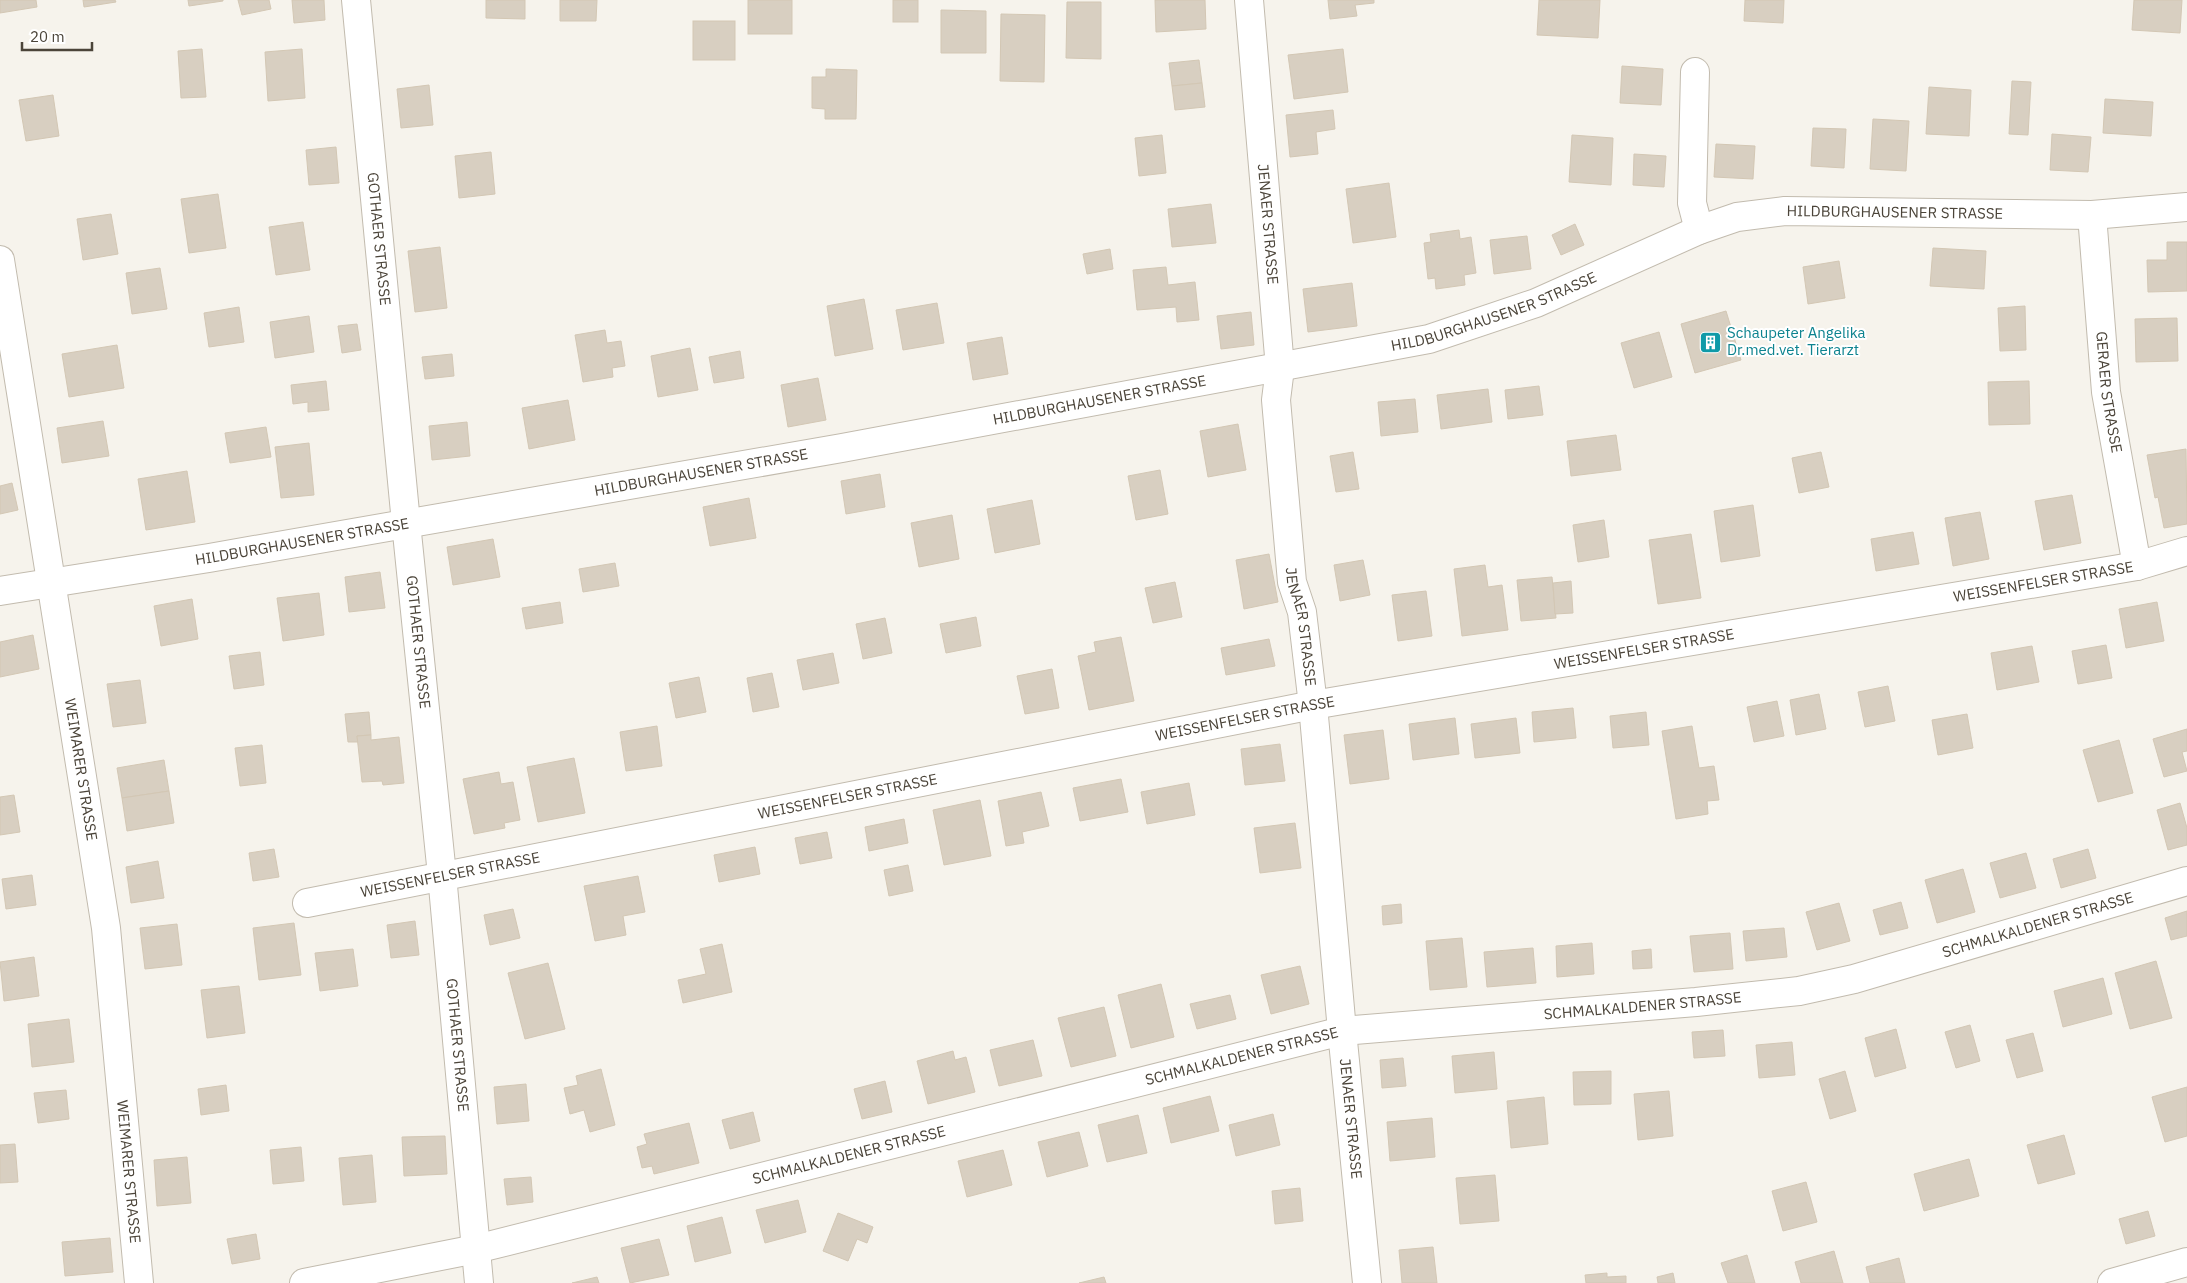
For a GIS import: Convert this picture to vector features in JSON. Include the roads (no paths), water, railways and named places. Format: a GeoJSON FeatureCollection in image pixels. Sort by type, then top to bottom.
{"type":"FeatureCollection","features":[{"type":"Feature","properties":{"kind":"street","name":"GOTHAER STRASSE"},"geometry":{"type":"LineString","coordinates":[[356,0],[442,875],[479,1283]]}},
{"type":"Feature","properties":{"kind":"street","name":"JENAER STRASSE"},"geometry":{"type":"LineString","coordinates":[[1249,0],[1280,368],[1276,400],[1292,582],[1302,612],[1313,706],[1367,1283]]}},
{"type":"Feature","properties":{"kind":"street"},"geometry":{"type":"LineString","coordinates":[[1695,72],[1692,203],[1699,230]]}},
{"type":"Feature","properties":{"kind":"street","name":"HILDBURGHAUSENER STRASSE"},"geometry":{"type":"LineString","coordinates":[[0,591],[52,584],[842,448],[1429,339],[1536,303],[1699,230],[1737,218],[1785,211],[2092,215],[2187,207]]}},
{"type":"Feature","properties":{"kind":"street","name":"GERAER STRASSE"},"geometry":{"type":"LineString","coordinates":[[2092,215],[2106,392],[2137,566]]}},
{"type":"Feature","properties":{"kind":"street","name":"WEIMARER STRASSE"},"geometry":{"type":"LineString","coordinates":[[0,260],[106,928],[139,1283]]}},
{"type":"Feature","properties":{"kind":"street","name":"WEISSENFELSER STRASSE"},"geometry":{"type":"LineString","coordinates":[[307,903],[442,875],[1313,706],[2137,566],[2187,551]]}},
{"type":"Feature","properties":{"kind":"street","name":"SCHMALKALDENER STRASSE"},"geometry":{"type":"LineString","coordinates":[[304,1283],[476,1249],[1342,1031],[1696,1002],[1799,991],[1854,979],[2187,881]]}},
{"type":"Feature","properties":{"kind":"street"},"geometry":{"type":"LineString","coordinates":[[2112,1283],[2187,1262]]}},
{"type":"Feature","properties":{"kind":"place","name":"Schaupeter Angelika Dr.med.vet. Tierarzt"},"geometry":{"type":"Point","coordinates":[1711,342]}}]}
